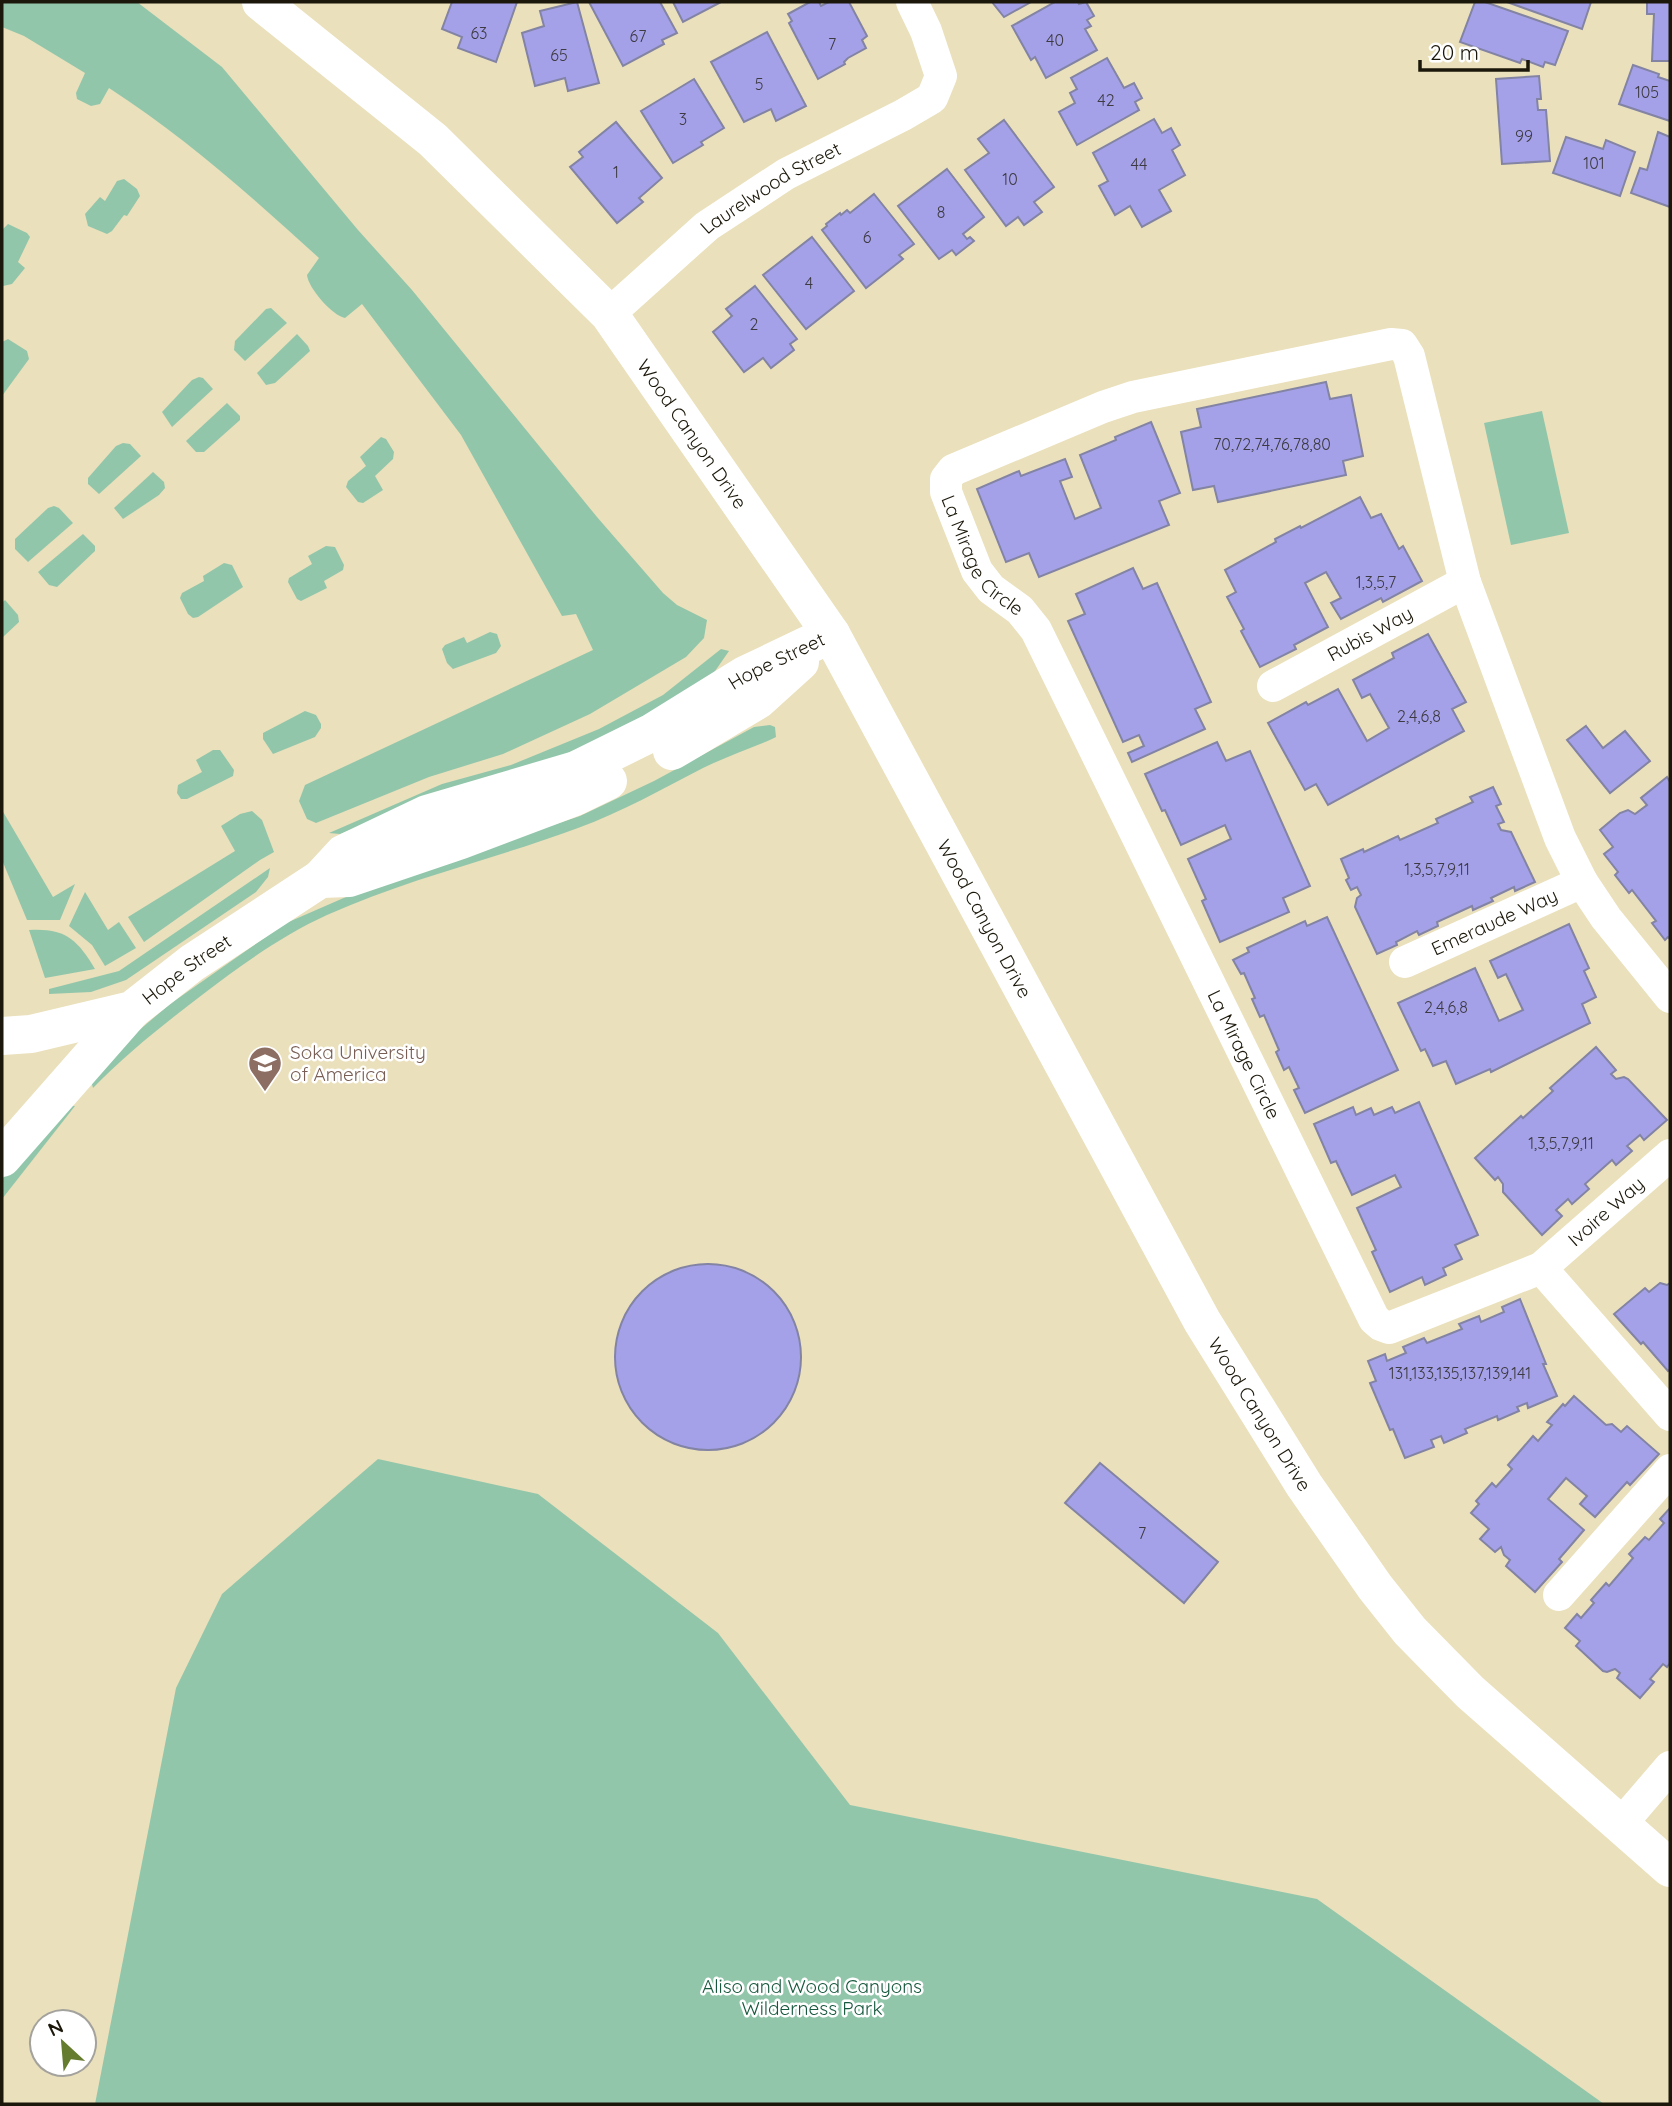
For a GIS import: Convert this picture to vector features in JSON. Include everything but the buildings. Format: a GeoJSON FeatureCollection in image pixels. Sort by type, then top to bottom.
{"type":"FeatureCollection","features":[{"type":"Feature","properties":{"kind":"main road","name":"Wood Canyon Drive"},"geometry":{"type":"LineString","coordinates":[[261,2],[433,140],[609,314],[831,634],[1202,1321],[1304,1485],[1375,1587],[1410,1631],[1470,1692],[1670,1868]]}},
{"type":"Feature","properties":{"kind":"main road","name":"Hope Street"},"geometry":{"type":"LineString","coordinates":[[2,1036],[31,1034],[132,1010],[192,963],[320,878],[349,878],[461,841],[575,797],[670,752],[758,700],[831,634]]}},
{"type":"Feature","properties":{"kind":"main road"},"geometry":{"type":"LineString","coordinates":[[2,1158],[132,1010]]}},
{"type":"Feature","properties":{"kind":"street","name":"Laurelwood Street"},"geometry":{"type":"LineString","coordinates":[[609,314],[707,226],[786,174],[932,98],[941,76],[926,31],[912,2]]}},
{"type":"Feature","properties":{"kind":"street","name":"La Mirage Circle"},"geometry":{"type":"LineString","coordinates":[[1541,1268],[1389,1328],[1374,1319],[1036,630],[1020,610],[991,589],[977,571],[946,492],[946,479],[953,470],[1133,397],[1391,344],[1402,345],[1409,356],[1465,582],[1560,838],[1606,918],[1670,998]]}},
{"type":"Feature","properties":{"kind":"street","name":"Rubis Way"},"geometry":{"type":"LineString","coordinates":[[1273,686],[1465,582]]}},
{"type":"Feature","properties":{"kind":"street","name":"Emeraude Way"},"geometry":{"type":"LineString","coordinates":[[1405,962],[1583,882]]}},
{"type":"Feature","properties":{"kind":"street","name":"Ivoire Way"},"geometry":{"type":"LineString","coordinates":[[1541,1268],[1670,1154]]}},
{"type":"Feature","properties":{"kind":"street"},"geometry":{"type":"LineString","coordinates":[[1541,1268],[1670,1415]]}},
{"type":"Feature","properties":{"kind":"street"},"geometry":{"type":"LineString","coordinates":[[1559,1595],[1670,1470]]}},
{"type":"Feature","properties":{"kind":"street"},"geometry":{"type":"LineString","coordinates":[[1620,1824],[1670,1767]]}},
{"type":"Feature","properties":{"kind":"green space"},"geometry":{"type":"Polygon","coordinates":[[[2,2],[137,2],[222,67],[358,230],[412,290],[597,517],[663,593],[677,605],[707,620],[704,638],[686,657],[590,714],[503,754],[429,777],[316,823],[307,819],[299,801],[305,785],[593,650],[576,614],[562,616],[461,435],[362,304],[345,318],[328,307],[316,294],[307,275],[319,258],[217,168],[137,107],[109,88],[100,104],[91,106],[77,99],[76,93],[85,73],[24,36],[2,27],[2,2]]]}},
{"type":"Feature","properties":{"kind":"green space"},"geometry":{"type":"Polygon","coordinates":[[[124,179],[137,189],[140,196],[127,216],[124,215],[107,234],[88,226],[85,214],[100,197],[105,201],[117,181],[124,179]]]}},
{"type":"Feature","properties":{"kind":"green space"},"geometry":{"type":"Polygon","coordinates":[[[8,224],[30,237],[18,262],[25,268],[12,284],[3,286],[2,230],[8,224]]]}},
{"type":"Feature","properties":{"kind":"green space"},"geometry":{"type":"Polygon","coordinates":[[[271,308],[287,323],[245,361],[234,350],[235,341],[266,309],[271,308]]]}},
{"type":"Feature","properties":{"kind":"green space"},"geometry":{"type":"Polygon","coordinates":[[[297,334],[310,351],[275,383],[266,385],[257,373],[297,334]]]}},
{"type":"Feature","properties":{"kind":"green space"},"geometry":{"type":"Polygon","coordinates":[[[8,339],[27,351],[29,359],[2,396],[2,342],[8,339]]]}},
{"type":"Feature","properties":{"kind":"green space"},"geometry":{"type":"Polygon","coordinates":[[[199,377],[213,389],[172,427],[162,412],[192,380],[199,377]]]}},
{"type":"Feature","properties":{"kind":"green space"},"geometry":{"type":"Polygon","coordinates":[[[227,403],[240,416],[240,420],[204,452],[196,452],[186,441],[227,403]]]}},
{"type":"Feature","properties":{"kind":"green space"},"geometry":{"type":"Polygon","coordinates":[[[1542,411],[1569,533],[1511,545],[1484,423],[1542,411]]]}},
{"type":"Feature","properties":{"kind":"green space"},"geometry":{"type":"Polygon","coordinates":[[[381,437],[386,439],[394,452],[393,459],[375,476],[383,490],[363,503],[358,502],[346,487],[348,481],[366,466],[360,457],[381,437]]]}},
{"type":"Feature","properties":{"kind":"green space"},"geometry":{"type":"Polygon","coordinates":[[[130,444],[141,456],[99,494],[88,484],[88,478],[116,446],[130,444]]]}},
{"type":"Feature","properties":{"kind":"green space"},"geometry":{"type":"Polygon","coordinates":[[[153,472],[164,482],[165,488],[123,519],[114,508],[153,472]]]}},
{"type":"Feature","properties":{"kind":"green space"},"geometry":{"type":"Polygon","coordinates":[[[54,506],[73,523],[28,562],[15,549],[15,539],[48,508],[54,506]]]}},
{"type":"Feature","properties":{"kind":"green space"},"geometry":{"type":"Polygon","coordinates":[[[83,534],[95,546],[95,551],[57,587],[49,585],[38,572],[83,534]]]}},
{"type":"Feature","properties":{"kind":"green space"},"geometry":{"type":"Polygon","coordinates":[[[326,546],[335,547],[344,565],[343,570],[324,581],[327,588],[301,601],[297,599],[288,582],[289,578],[312,564],[308,556],[326,546]]]}},
{"type":"Feature","properties":{"kind":"green space"},"geometry":{"type":"Polygon","coordinates":[[[224,563],[232,565],[243,587],[193,618],[180,598],[182,593],[204,581],[203,576],[224,563]]]}},
{"type":"Feature","properties":{"kind":"green space"},"geometry":{"type":"Polygon","coordinates":[[[5,600],[18,615],[19,622],[2,638],[2,603],[5,600]]]}},
{"type":"Feature","properties":{"kind":"green space"},"geometry":{"type":"Polygon","coordinates":[[[490,632],[497,634],[501,646],[496,653],[453,669],[447,663],[442,649],[445,645],[464,637],[467,643],[490,632]]]}},
{"type":"Feature","properties":{"kind":"green space"},"geometry":{"type":"Polygon","coordinates":[[[721,649],[729,651],[713,674],[668,705],[603,738],[556,758],[444,793],[340,834],[329,833],[442,784],[511,765],[599,729],[663,695],[721,649]]]}},
{"type":"Feature","properties":{"kind":"green space"},"geometry":{"type":"Polygon","coordinates":[[[305,711],[316,715],[321,724],[315,737],[273,754],[263,739],[263,733],[305,711]]]}},
{"type":"Feature","properties":{"kind":"green space"},"geometry":{"type":"Polygon","coordinates":[[[754,727],[775,727],[776,737],[711,764],[610,815],[547,839],[389,890],[327,915],[294,932],[263,951],[174,1017],[93,1088],[90,1077],[111,1054],[170,1004],[284,924],[378,883],[580,816],[654,781],[754,727]]]}},
{"type":"Feature","properties":{"kind":"green space"},"geometry":{"type":"Polygon","coordinates":[[[213,750],[220,750],[234,770],[233,776],[187,799],[181,799],[177,793],[178,785],[202,772],[196,760],[213,750]]]}},
{"type":"Feature","properties":{"kind":"green space"},"geometry":{"type":"Polygon","coordinates":[[[2,810],[53,897],[75,884],[60,920],[27,920],[2,860],[2,810]]]}},
{"type":"Feature","properties":{"kind":"green space"},"geometry":{"type":"Polygon","coordinates":[[[252,811],[262,820],[274,852],[144,942],[128,917],[235,851],[221,826],[240,814],[252,811]]]}},
{"type":"Feature","properties":{"kind":"green space"},"geometry":{"type":"Polygon","coordinates":[[[270,868],[268,877],[256,892],[126,980],[91,992],[49,994],[49,989],[119,971],[270,868]]]}},
{"type":"Feature","properties":{"kind":"green space"},"geometry":{"type":"Polygon","coordinates":[[[85,892],[108,930],[119,922],[136,948],[105,966],[92,945],[69,926],[85,892]]]}},
{"type":"Feature","properties":{"kind":"green space"},"geometry":{"type":"Polygon","coordinates":[[[29,930],[52,931],[69,938],[82,950],[95,969],[45,978],[29,930]]]}},
{"type":"Feature","properties":{"kind":"green space"},"geometry":{"type":"Polygon","coordinates":[[[64,1105],[75,1106],[2,1199],[2,1180],[7,1172],[64,1105]]]}},
{"type":"Feature","properties":{"kind":"green space","name":"Aliso and Wood Canyons Wilderness Park"},"geometry":{"type":"Polygon","coordinates":[[[378,1459],[538,1494],[718,1633],[850,1805],[1317,1899],[1604,2104],[95,2104],[176,1688],[222,1594],[378,1459]]]}},
{"type":"Feature","properties":{"kind":"place","name":"Soka University of America"},"geometry":{"type":"Point","coordinates":[265,1093]}}]}
